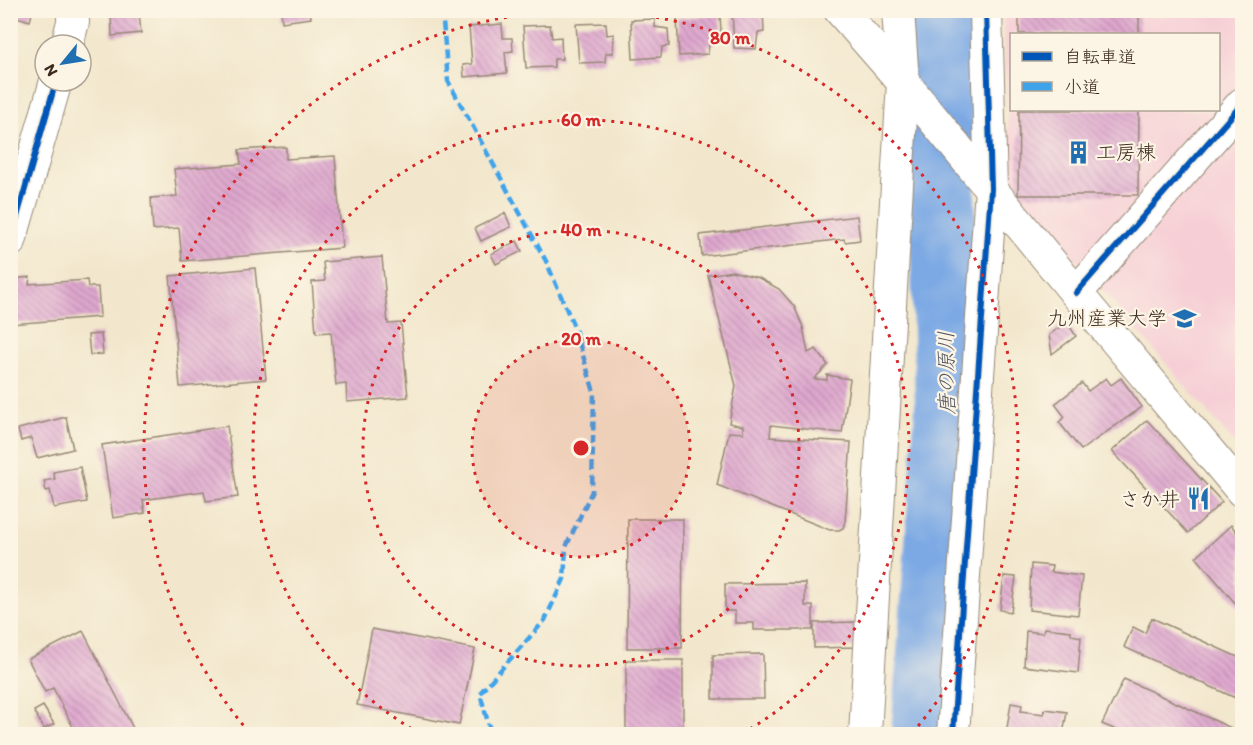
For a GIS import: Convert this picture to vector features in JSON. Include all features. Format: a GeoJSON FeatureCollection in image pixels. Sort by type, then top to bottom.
{"type":"FeatureCollection","features":[{"type":"Feature","properties":{"kind":"street"},"geometry":{"type":"LineString","coordinates":[[70,33],[73,10]]}},
{"type":"Feature","properties":{"kind":"street"},"geometry":{"type":"LineString","coordinates":[[840,10],[1242,491]]}},
{"type":"Feature","properties":{"kind":"street"},"geometry":{"type":"LineString","coordinates":[[865,735],[910,91],[898,10]]}},
{"type":"Feature","properties":{"kind":"street"},"geometry":{"type":"LineString","coordinates":[[953,735],[983,179],[986,10]]}},
{"type":"Feature","properties":{"kind":"street"},"geometry":{"type":"LineString","coordinates":[[10,242],[53,93]]}},
{"type":"Feature","properties":{"kind":"street"},"geometry":{"type":"LineString","coordinates":[[1076,293],[1242,104]]}},
{"type":"Feature","properties":{"kind":"shaded area","name":"九州産業大学"},"geometry":{"type":"Polygon","coordinates":[[[1003,11],[1242,11],[1242,452],[1011,184],[1003,11]]]}},
{"type":"Feature","properties":{"kind":"building"},"geometry":{"type":"Polygon","coordinates":[[[10,10],[33,10],[30,21],[10,15],[10,10]]]}},
{"type":"Feature","properties":{"kind":"building"},"geometry":{"type":"Polygon","coordinates":[[[281,10],[310,10],[311,18],[282,22],[281,10]]]}},
{"type":"Feature","properties":{"kind":"building"},"geometry":{"type":"Polygon","coordinates":[[[732,10],[763,10],[764,32],[758,33],[756,49],[734,48],[732,10]]]}},
{"type":"Feature","properties":{"kind":"building"},"geometry":{"type":"Polygon","coordinates":[[[1019,10],[1139,10],[1139,33],[1019,33],[1019,10]]]}},
{"type":"Feature","properties":{"kind":"building"},"geometry":{"type":"Polygon","coordinates":[[[139,12],[141,33],[112,36],[111,13],[139,12]]]}},
{"type":"Feature","properties":{"kind":"building"},"geometry":{"type":"Polygon","coordinates":[[[720,15],[721,32],[715,32],[715,44],[709,44],[708,54],[679,56],[677,18],[720,15]]]}},
{"type":"Feature","properties":{"kind":"building"},"geometry":{"type":"Polygon","coordinates":[[[655,19],[655,27],[668,29],[669,46],[662,47],[661,57],[633,59],[631,20],[655,19]]]}},
{"type":"Feature","properties":{"kind":"building"},"geometry":{"type":"Polygon","coordinates":[[[606,23],[607,35],[614,34],[613,53],[606,53],[605,62],[579,63],[576,24],[606,23]]]}},
{"type":"Feature","properties":{"kind":"building"},"geometry":{"type":"Polygon","coordinates":[[[502,24],[503,38],[512,38],[513,51],[505,52],[507,73],[464,77],[463,65],[472,64],[469,27],[502,24]]]}},
{"type":"Feature","properties":{"kind":"building"},"geometry":{"type":"Polygon","coordinates":[[[550,25],[552,38],[561,37],[562,59],[554,59],[554,67],[526,68],[523,26],[550,25]]]}},
{"type":"Feature","properties":{"kind":"building","name":"工房棟"},"geometry":{"type":"Polygon","coordinates":[[[1019,111],[1139,111],[1138,195],[1018,195],[1019,111]]]}},
{"type":"Feature","properties":{"kind":"building"},"geometry":{"type":"Polygon","coordinates":[[[286,147],[286,159],[335,156],[342,248],[182,261],[179,228],[153,230],[151,198],[177,196],[174,169],[241,164],[239,150],[286,147]]]}},
{"type":"Feature","properties":{"kind":"building"},"geometry":{"type":"Polygon","coordinates":[[[10,161],[16,161],[13,186],[10,186],[10,161]]]}},
{"type":"Feature","properties":{"kind":"building"},"geometry":{"type":"Polygon","coordinates":[[[505,213],[511,227],[481,241],[475,228],[505,213]]]}},
{"type":"Feature","properties":{"kind":"building"},"geometry":{"type":"Polygon","coordinates":[[[857,216],[860,240],[845,242],[844,239],[702,256],[700,235],[857,216]]]}},
{"type":"Feature","properties":{"kind":"building"},"geometry":{"type":"Polygon","coordinates":[[[517,241],[522,251],[496,264],[491,254],[517,241]]]}},
{"type":"Feature","properties":{"kind":"building"},"geometry":{"type":"Polygon","coordinates":[[[382,257],[388,324],[401,323],[408,397],[347,402],[346,384],[336,385],[331,332],[316,333],[312,282],[325,281],[323,262],[382,257]]]}},
{"type":"Feature","properties":{"kind":"building"},"geometry":{"type":"Polygon","coordinates":[[[255,268],[266,379],[180,387],[170,276],[255,268]]]}},
{"type":"Feature","properties":{"kind":"building"},"geometry":{"type":"Polygon","coordinates":[[[732,271],[759,278],[779,289],[794,306],[803,327],[808,353],[816,349],[828,365],[814,379],[827,380],[827,375],[850,379],[842,433],[771,425],[770,437],[851,442],[845,522],[843,528],[839,530],[830,530],[717,485],[729,432],[743,433],[743,426],[729,423],[736,386],[708,275],[732,271]]]}},
{"type":"Feature","properties":{"kind":"building"},"geometry":{"type":"Polygon","coordinates":[[[30,277],[29,284],[87,280],[88,287],[98,287],[100,317],[10,324],[12,279],[30,277]]]}},
{"type":"Feature","properties":{"kind":"building"},"geometry":{"type":"Polygon","coordinates":[[[1067,322],[1076,336],[1052,354],[1049,335],[1067,322]]]}},
{"type":"Feature","properties":{"kind":"building"},"geometry":{"type":"Polygon","coordinates":[[[101,334],[103,354],[90,355],[88,335],[101,334]]]}},
{"type":"Feature","properties":{"kind":"building"},"geometry":{"type":"Polygon","coordinates":[[[1106,378],[1111,385],[1121,378],[1142,407],[1081,450],[1059,422],[1065,417],[1055,404],[1082,383],[1088,391],[1106,378]]]}},
{"type":"Feature","properties":{"kind":"building"},"geometry":{"type":"Polygon","coordinates":[[[66,417],[73,449],[37,458],[31,438],[21,441],[18,429],[66,417]]]}},
{"type":"Feature","properties":{"kind":"building"},"geometry":{"type":"Polygon","coordinates":[[[1147,420],[1222,502],[1188,533],[1112,451],[1147,420]]]}},
{"type":"Feature","properties":{"kind":"building"},"geometry":{"type":"Polygon","coordinates":[[[227,426],[238,497],[206,501],[204,491],[143,500],[145,513],[113,518],[102,445],[227,426]]]}},
{"type":"Feature","properties":{"kind":"building"},"geometry":{"type":"Polygon","coordinates":[[[80,467],[87,502],[54,508],[50,490],[46,491],[44,481],[55,479],[53,472],[80,467]]]}},
{"type":"Feature","properties":{"kind":"building"},"geometry":{"type":"Polygon","coordinates":[[[628,519],[683,519],[682,648],[627,648],[628,519]]]}},
{"type":"Feature","properties":{"kind":"building"},"geometry":{"type":"Polygon","coordinates":[[[1231,525],[1242,539],[1242,611],[1196,557],[1231,525]]]}},
{"type":"Feature","properties":{"kind":"building"},"geometry":{"type":"Polygon","coordinates":[[[1031,564],[1052,566],[1051,572],[1082,576],[1078,615],[1029,610],[1031,564]]]}},
{"type":"Feature","properties":{"kind":"building"},"geometry":{"type":"Polygon","coordinates":[[[1004,576],[1016,577],[1011,612],[1000,610],[1004,576]]]}},
{"type":"Feature","properties":{"kind":"building"},"geometry":{"type":"Polygon","coordinates":[[[805,583],[805,606],[813,606],[813,630],[754,630],[754,623],[735,623],[735,611],[725,611],[725,584],[805,583]]]}},
{"type":"Feature","properties":{"kind":"building"},"geometry":{"type":"Polygon","coordinates":[[[1152,618],[1242,659],[1242,701],[1124,647],[1133,627],[1145,633],[1152,618]]]}},
{"type":"Feature","properties":{"kind":"building"},"geometry":{"type":"Polygon","coordinates":[[[858,622],[859,647],[814,648],[814,623],[858,622]]]}},
{"type":"Feature","properties":{"kind":"building"},"geometry":{"type":"Polygon","coordinates":[[[1044,628],[1071,631],[1071,635],[1081,637],[1078,673],[1024,666],[1026,631],[1043,633],[1044,628]]]}},
{"type":"Feature","properties":{"kind":"building"},"geometry":{"type":"Polygon","coordinates":[[[372,629],[475,649],[459,725],[357,705],[372,629]]]}},
{"type":"Feature","properties":{"kind":"building"},"geometry":{"type":"Polygon","coordinates":[[[83,631],[136,734],[67,734],[75,731],[53,688],[45,692],[28,659],[83,631]]]}},
{"type":"Feature","properties":{"kind":"building"},"geometry":{"type":"Polygon","coordinates":[[[763,654],[764,699],[713,699],[713,655],[763,654]]]}},
{"type":"Feature","properties":{"kind":"building"},"geometry":{"type":"Polygon","coordinates":[[[626,660],[683,660],[683,734],[626,734],[626,660]]]}},
{"type":"Feature","properties":{"kind":"building"},"geometry":{"type":"Polygon","coordinates":[[[1124,679],[1242,734],[1126,734],[1102,724],[1124,679]]]}},
{"type":"Feature","properties":{"kind":"building"},"geometry":{"type":"Polygon","coordinates":[[[1011,703],[1022,705],[1021,711],[1044,714],[1045,709],[1067,712],[1063,734],[1006,734],[1011,703]]]}},
{"type":"Feature","properties":{"kind":"building"},"geometry":{"type":"Polygon","coordinates":[[[43,706],[54,724],[44,729],[34,711],[43,706]]]}},
{"type":"Feature","properties":{"kind":"waterway","name":"唐の原川"},"geometry":{"type":"LineString","coordinates":[[924,734],[948,408],[937,10]]}},
{"type":"Feature","properties":{"kind":"marked path"},"geometry":{"type":"LineString","coordinates":[[442,10],[448,81],[546,261],[575,329],[594,392],[592,491],[566,547],[564,579],[545,620],[480,693],[491,734]]}},
{"type":"Feature","properties":{"kind":"cycle path"},"geometry":{"type":"LineString","coordinates":[[953,734],[991,189],[986,10]]}},
{"type":"Feature","properties":{"kind":"cycle path"},"geometry":{"type":"LineString","coordinates":[[10,241],[53,93]]}},
{"type":"Feature","properties":{"kind":"cycle path"},"geometry":{"type":"LineString","coordinates":[[1076,293],[1242,104]]}},
{"type":"Feature","properties":{"kind":"place","name":"工房棟"},"geometry":{"type":"Point","coordinates":[1078,152]}},
{"type":"Feature","properties":{"kind":"place","name":"九州産業大学"},"geometry":{"type":"Point","coordinates":[1185,318]}},
{"type":"Feature","properties":{"kind":"place","name":"さか井"},"geometry":{"type":"Point","coordinates":[1198,499]}}]}
